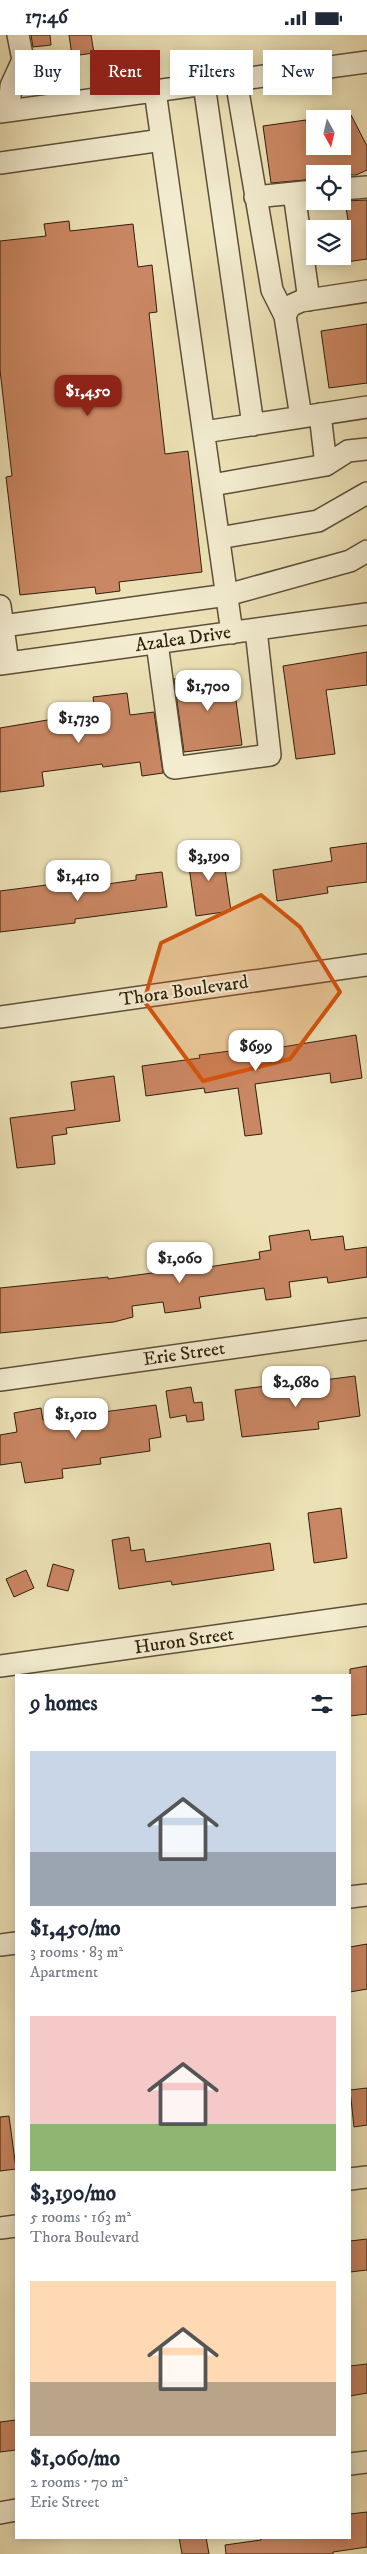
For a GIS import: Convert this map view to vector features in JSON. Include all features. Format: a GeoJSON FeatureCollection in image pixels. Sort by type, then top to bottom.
{"type":"FeatureCollection","features":[{"type":"Feature","properties":{"kind":"street"},"geometry":{"type":"LineString","coordinates":[[18,35],[20,50]]}},
{"type":"Feature","properties":{"kind":"street"},"geometry":{"type":"LineString","coordinates":[[253,78],[367,62]]}},
{"type":"Feature","properties":{"kind":"street"},"geometry":{"type":"LineString","coordinates":[[15,75],[10,86],[4,111],[125,95]]}},
{"type":"Feature","properties":{"kind":"street"},"geometry":{"type":"LineString","coordinates":[[63,95],[66,103]]}},
{"type":"Feature","properties":{"kind":"street"},"geometry":{"type":"LineString","coordinates":[[156,95],[232,633]]}},
{"type":"Feature","properties":{"kind":"street"},"geometry":{"type":"LineString","coordinates":[[206,95],[253,425]]}},
{"type":"Feature","properties":{"kind":"street"},"geometry":{"type":"LineString","coordinates":[[239,95],[272,290],[285,315],[310,416],[326,465]]}},
{"type":"Feature","properties":{"kind":"street"},"geometry":{"type":"LineString","coordinates":[[0,163],[162,140]]}},
{"type":"Feature","properties":{"kind":"street"},"geometry":{"type":"LineString","coordinates":[[351,188],[367,187]]}},
{"type":"Feature","properties":{"kind":"street"},"geometry":{"type":"LineString","coordinates":[[256,197],[306,192]]}},
{"type":"Feature","properties":{"kind":"street"},"geometry":{"type":"LineString","coordinates":[[294,193],[309,300]]}},
{"type":"Feature","properties":{"kind":"street"},"geometry":{"type":"LineString","coordinates":[[285,315],[290,307],[309,300],[367,291]]}},
{"type":"Feature","properties":{"kind":"street"},"geometry":{"type":"LineString","coordinates":[[204,432],[367,407]]}},
{"type":"Feature","properties":{"kind":"street"},"geometry":{"type":"LineString","coordinates":[[212,485],[326,465],[348,451],[367,449]]}},
{"type":"Feature","properties":{"kind":"street"},"geometry":{"type":"LineString","coordinates":[[219,538],[318,521],[367,493]]}},
{"type":"Feature","properties":{"kind":"street"},"geometry":{"type":"LineString","coordinates":[[4,664],[1,616],[227,595],[350,561],[367,551]]}},
{"type":"Feature","properties":{"kind":"street","name":"Azalea Drive"},"geometry":{"type":"LineString","coordinates":[[4,664],[367,615]]}},
{"type":"Feature","properties":{"kind":"street"},"geometry":{"type":"LineString","coordinates":[[157,643],[174,768],[184,767],[270,755],[256,630]]}},
{"type":"Feature","properties":{"kind":"street","name":"Thora Boulevard"},"geometry":{"type":"LineString","coordinates":[[0,1017],[367,965]]}},
{"type":"Feature","properties":{"kind":"street","name":"Erie Street"},"geometry":{"type":"LineString","coordinates":[[0,1379],[367,1329]]}},
{"type":"Feature","properties":{"kind":"street","name":"Huron Street"},"geometry":{"type":"LineString","coordinates":[[0,1666],[367,1615]]}},
{"type":"Feature","properties":{"kind":"street"},"geometry":{"type":"LineString","coordinates":[[351,1897],[367,1895]]}},
{"type":"Feature","properties":{"kind":"street"},"geometry":{"type":"LineString","coordinates":[[0,1945],[15,1943]]}},
{"type":"Feature","properties":{"kind":"street"},"geometry":{"type":"LineString","coordinates":[[351,2179],[367,2177]]}},
{"type":"Feature","properties":{"kind":"street"},"geometry":{"type":"LineString","coordinates":[[0,2228],[15,2226]]}},
{"type":"Feature","properties":{"kind":"street"},"geometry":{"type":"LineString","coordinates":[[351,2464],[367,2461]]}},
{"type":"Feature","properties":{"kind":"street"},"geometry":{"type":"LineString","coordinates":[[0,2513],[15,2511]]}},
{"type":"Feature","properties":{"kind":"highlighted area"},"geometry":{"type":"Polygon","coordinates":[[[261,895],[300,927],[340,992],[290,1059],[203,1081],[144,1001],[161,943],[261,895]]]}},
{"type":"Feature","properties":{"kind":"building"},"geometry":{"type":"Polygon","coordinates":[[[31,35],[50,35],[51,45],[33,47],[31,35]]]}},
{"type":"Feature","properties":{"kind":"building"},"geometry":{"type":"Polygon","coordinates":[[[69,35],[91,35],[94,50],[90,50],[90,54],[80,55],[80,50],[71,50],[69,35]]]}},
{"type":"Feature","properties":{"kind":"building"},"geometry":{"type":"Polygon","coordinates":[[[351,115],[367,146],[367,170],[356,175],[351,175],[351,165],[306,165],[306,180],[271,183],[263,126],[306,120],[306,155],[351,155],[351,115]]]}},
{"type":"Feature","properties":{"kind":"building"},"geometry":{"type":"Polygon","coordinates":[[[367,200],[367,259],[351,261],[351,220],[348,220],[346,210],[351,210],[351,201],[367,200]]]}},
{"type":"Feature","properties":{"kind":"building"},"geometry":{"type":"Polygon","coordinates":[[[69,221],[70,231],[133,224],[138,267],[152,265],[157,312],[149,313],[165,454],[188,451],[202,572],[119,582],[120,591],[96,594],[95,587],[20,595],[6,477],[12,476],[0,370],[0,241],[46,236],[44,224],[69,221]]]}},
{"type":"Feature","properties":{"kind":"building"},"geometry":{"type":"Polygon","coordinates":[[[367,324],[367,383],[329,388],[321,331],[367,324]]]}},
{"type":"Feature","properties":{"kind":"building"},"geometry":{"type":"Polygon","coordinates":[[[367,652],[367,685],[326,690],[335,754],[296,759],[283,666],[367,652]]]}},
{"type":"Feature","properties":{"kind":"building"},"geometry":{"type":"Polygon","coordinates":[[[232,671],[242,745],[184,752],[174,679],[232,671]]]}},
{"type":"Feature","properties":{"kind":"building"},"geometry":{"type":"Polygon","coordinates":[[[127,693],[130,715],[154,712],[163,773],[142,776],[140,762],[103,767],[102,764],[42,772],[44,786],[0,792],[0,728],[95,712],[93,697],[127,693]]]}},
{"type":"Feature","properties":{"kind":"building"},"geometry":{"type":"Polygon","coordinates":[[[367,843],[367,882],[327,887],[328,893],[277,901],[273,870],[332,861],[330,848],[367,843]]]}},
{"type":"Feature","properties":{"kind":"building"},"geometry":{"type":"Polygon","coordinates":[[[222,848],[231,911],[196,916],[187,853],[222,848]]]}},
{"type":"Feature","properties":{"kind":"building"},"geometry":{"type":"Polygon","coordinates":[[[162,872],[167,907],[75,919],[75,923],[0,932],[0,891],[70,882],[71,889],[136,880],[136,875],[162,872]]]}},
{"type":"Feature","properties":{"kind":"building"},"geometry":{"type":"Polygon","coordinates":[[[356,1035],[362,1078],[331,1083],[330,1073],[255,1084],[262,1134],[245,1136],[238,1088],[205,1093],[204,1088],[146,1096],[142,1066],[200,1058],[199,1055],[238,1050],[239,1054],[356,1035]]]}},
{"type":"Feature","properties":{"kind":"building"},"geometry":{"type":"Polygon","coordinates":[[[114,1076],[120,1121],[66,1128],[67,1134],[52,1136],[55,1164],[17,1168],[10,1118],[75,1110],[71,1082],[114,1076]]]}},
{"type":"Feature","properties":{"kind":"building"},"geometry":{"type":"Polygon","coordinates":[[[309,1230],[311,1240],[343,1236],[345,1250],[367,1247],[367,1277],[328,1283],[327,1277],[289,1282],[291,1297],[266,1300],[264,1288],[199,1297],[201,1308],[165,1313],[163,1302],[132,1306],[133,1317],[114,1322],[0,1333],[0,1288],[108,1277],[108,1279],[159,1272],[156,1253],[192,1248],[195,1269],[260,1259],[259,1252],[271,1250],[269,1236],[309,1230]]]}},
{"type":"Feature","properties":{"kind":"building"},"geometry":{"type":"Polygon","coordinates":[[[355,1376],[360,1416],[318,1422],[319,1429],[242,1437],[235,1390],[266,1386],[267,1396],[324,1387],[324,1380],[355,1376]]]}},
{"type":"Feature","properties":{"kind":"building"},"geometry":{"type":"Polygon","coordinates":[[[191,1387],[194,1403],[202,1402],[204,1420],[187,1422],[186,1415],[170,1418],[166,1391],[191,1387]]]}},
{"type":"Feature","properties":{"kind":"building"},"geometry":{"type":"Polygon","coordinates":[[[156,1405],[161,1437],[149,1439],[150,1451],[100,1458],[101,1464],[62,1469],[63,1478],[25,1483],[21,1462],[0,1465],[0,1435],[17,1432],[14,1413],[41,1408],[43,1420],[156,1405]]]}},
{"type":"Feature","properties":{"kind":"building"},"geometry":{"type":"Polygon","coordinates":[[[341,1508],[347,1558],[314,1563],[308,1513],[341,1508]]]}},
{"type":"Feature","properties":{"kind":"building"},"geometry":{"type":"Polygon","coordinates":[[[129,1537],[131,1551],[144,1549],[146,1562],[270,1543],[274,1570],[172,1585],[171,1581],[119,1589],[112,1540],[129,1537]]]}},
{"type":"Feature","properties":{"kind":"building"},"geometry":{"type":"Polygon","coordinates":[[[53,1564],[74,1570],[68,1591],[47,1586],[53,1564]]]}},
{"type":"Feature","properties":{"kind":"building"},"geometry":{"type":"Polygon","coordinates":[[[26,1570],[34,1588],[14,1597],[6,1579],[26,1570]]]}},
{"type":"Feature","properties":{"kind":"building"},"geometry":{"type":"Polygon","coordinates":[[[367,1666],[367,1714],[351,1716],[350,1669],[367,1666]]]}},
{"type":"Feature","properties":{"kind":"building"},"geometry":{"type":"Polygon","coordinates":[[[367,1944],[367,1989],[351,1992],[351,1947],[367,1944]]]}},
{"type":"Feature","properties":{"kind":"building"},"geometry":{"type":"Polygon","coordinates":[[[367,2088],[367,2125],[354,2127],[351,2090],[367,2088]]]}},
{"type":"Feature","properties":{"kind":"building"},"geometry":{"type":"Polygon","coordinates":[[[9,2116],[15,2169],[0,2171],[0,2117],[9,2116]]]}},
{"type":"Feature","properties":{"kind":"building"},"geometry":{"type":"Polygon","coordinates":[[[367,2239],[367,2270],[351,2272],[351,2241],[367,2239]]]}},
{"type":"Feature","properties":{"kind":"building"},"geometry":{"type":"Polygon","coordinates":[[[367,2364],[367,2393],[351,2396],[351,2366],[367,2364]]]}},
{"type":"Feature","properties":{"kind":"building"},"geometry":{"type":"Polygon","coordinates":[[[15,2420],[15,2450],[0,2452],[0,2422],[15,2420]]]}},
{"type":"Feature","properties":{"kind":"building"},"geometry":{"type":"Polygon","coordinates":[[[367,2512],[367,2547],[333,2552],[333,2554],[226,2554],[225,2545],[261,2539],[351,2539],[351,2514],[367,2512]]]}},
{"type":"Feature","properties":{"kind":"building"},"geometry":{"type":"Polygon","coordinates":[[[179,2539],[206,2539],[209,2554],[182,2554],[179,2539]]]}}]}
